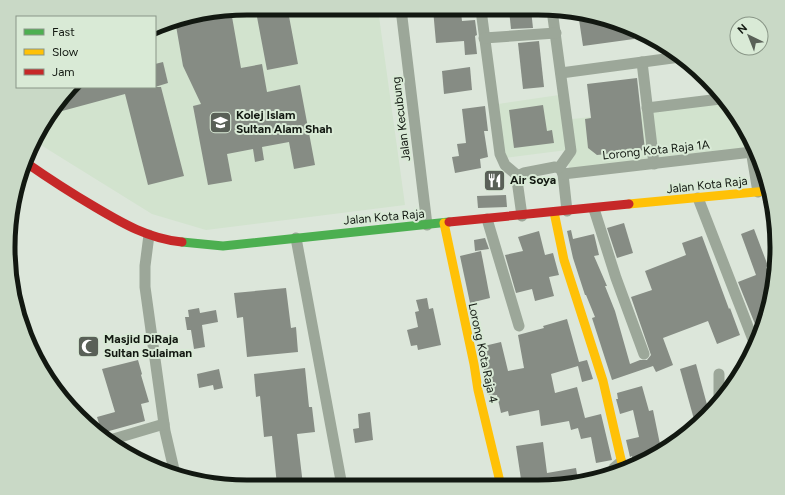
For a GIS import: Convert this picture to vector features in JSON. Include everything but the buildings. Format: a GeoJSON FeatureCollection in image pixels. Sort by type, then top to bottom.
{"type":"FeatureCollection","features":[{"type":"Feature","properties":{"kind":"main road","name":"Jalan Kota Raja"},"geometry":{"type":"LineString","coordinates":[[30,166],[56,184],[128,226],[149,235],[173,241],[223,246],[762,192]]}},
{"type":"Feature","properties":{"kind":"main road"},"geometry":{"type":"LineString","coordinates":[[554,212],[564,260],[603,381],[614,423],[622,464]]}},
{"type":"Feature","properties":{"kind":"main road","name":"Lorong Kota Raja 4"},"geometry":{"type":"LineString","coordinates":[[444,223],[474,364],[478,390],[500,480]]}},
{"type":"Feature","properties":{"kind":"street","name":"Jalan Kecubung"},"geometry":{"type":"LineString","coordinates":[[402,15],[427,225]]}},
{"type":"Feature","properties":{"kind":"street"},"geometry":{"type":"LineString","coordinates":[[482,15],[500,154],[505,165],[518,176],[517,180],[522,216]]}},
{"type":"Feature","properties":{"kind":"street"},"geometry":{"type":"LineString","coordinates":[[553,15],[571,151],[561,171],[567,211]]}},
{"type":"Feature","properties":{"kind":"street"},"geometry":{"type":"LineString","coordinates":[[484,38],[556,33]]}},
{"type":"Feature","properties":{"kind":"street"},"geometry":{"type":"LineString","coordinates":[[560,73],[672,58]]}},
{"type":"Feature","properties":{"kind":"street"},"geometry":{"type":"LineString","coordinates":[[642,62],[654,164]]}},
{"type":"Feature","properties":{"kind":"street"},"geometry":{"type":"LineString","coordinates":[[647,108],[717,99]]}},
{"type":"Feature","properties":{"kind":"street","name":"Lorong Kota Raja 1A"},"geometry":{"type":"LineString","coordinates":[[518,176],[524,173],[555,167],[561,171],[654,164],[749,152]]}},
{"type":"Feature","properties":{"kind":"street"},"geometry":{"type":"LineString","coordinates":[[756,169],[762,192]]}},
{"type":"Feature","properties":{"kind":"street"},"geometry":{"type":"LineString","coordinates":[[698,198],[752,336]]}},
{"type":"Feature","properties":{"kind":"street"},"geometry":{"type":"LineString","coordinates":[[594,209],[616,278],[644,354]]}},
{"type":"Feature","properties":{"kind":"street"},"geometry":{"type":"LineString","coordinates":[[488,219],[519,326]]}},
{"type":"Feature","properties":{"kind":"street"},"geometry":{"type":"LineString","coordinates":[[149,235],[145,266],[145,287],[164,424],[174,468]]}},
{"type":"Feature","properties":{"kind":"street"},"geometry":{"type":"LineString","coordinates":[[296,238],[341,480]]}},
{"type":"Feature","properties":{"kind":"street"},"geometry":{"type":"LineString","coordinates":[[719,374],[720,392]]}},
{"type":"Feature","properties":{"kind":"street"},"geometry":{"type":"LineString","coordinates":[[115,439],[164,424]]}},
{"type":"Feature","properties":{"kind":"shaded area","name":"Kolej Islam Sultan Alam Shah"},"geometry":{"type":"Polygon","coordinates":[[[232,15],[379,15],[405,205],[206,230],[152,214],[39,144],[54,118],[78,88],[156,88],[156,34],[173,27],[202,19],[232,15]]]}},
{"type":"Feature","properties":{"kind":"shaded area"},"geometry":{"type":"Polygon","coordinates":[[[559,95],[563,120],[720,103],[739,131],[747,149],[569,169],[567,150],[505,158],[498,104],[559,95]]]}},
{"type":"Feature","properties":{"kind":"traffic: fast"},"geometry":{"type":"LineString","coordinates":[[182,242],[223,246],[449,222]]}},
{"type":"Feature","properties":{"kind":"traffic: slow"},"geometry":{"type":"LineString","coordinates":[[629,204],[763,191]]}},
{"type":"Feature","properties":{"kind":"traffic: slow"},"geometry":{"type":"LineString","coordinates":[[554,212],[564,260],[603,381],[622,464]]}},
{"type":"Feature","properties":{"kind":"traffic: slow"},"geometry":{"type":"LineString","coordinates":[[444,223],[474,364],[478,390],[500,480]]}},
{"type":"Feature","properties":{"kind":"traffic: jam"},"geometry":{"type":"LineString","coordinates":[[30,166],[77,196],[126,224],[158,238],[182,242]]}},
{"type":"Feature","properties":{"kind":"traffic: jam"},"geometry":{"type":"LineString","coordinates":[[449,222],[629,204]]}},
{"type":"Feature","properties":{"kind":"place","name":"Kolej Islam Sultan Alam Shah"},"geometry":{"type":"Point","coordinates":[220,122]}},
{"type":"Feature","properties":{"kind":"place","name":"Air Soya"},"geometry":{"type":"Point","coordinates":[495,180]}},
{"type":"Feature","properties":{"kind":"place","name":"Masjid DiRaja Sultan Sulaiman"},"geometry":{"type":"Point","coordinates":[88,346]}}]}
